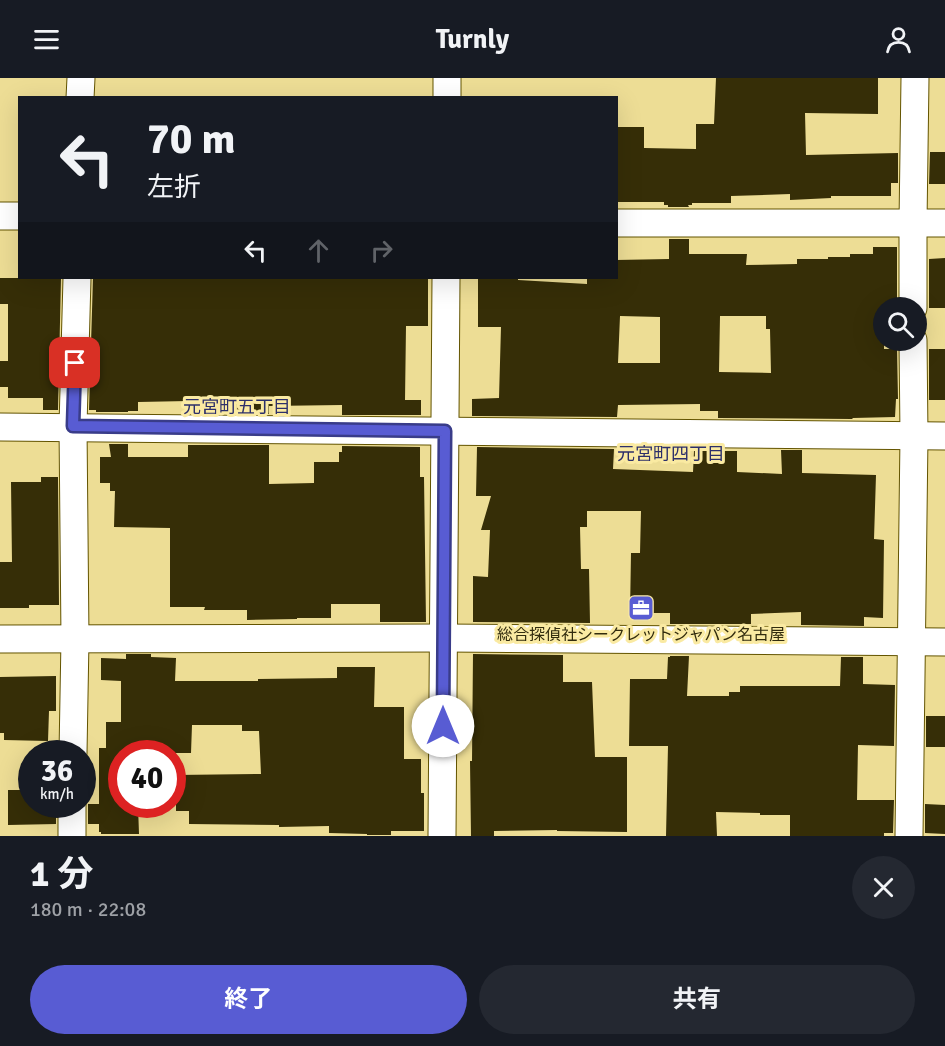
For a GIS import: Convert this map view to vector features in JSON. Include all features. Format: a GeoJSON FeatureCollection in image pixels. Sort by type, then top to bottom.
{"type":"FeatureCollection","features":[{"type":"Feature","properties":{"kind":"street"},"geometry":{"type":"LineString","coordinates":[[81,78],[81,96]]}},
{"type":"Feature","properties":{"kind":"street"},"geometry":{"type":"LineString","coordinates":[[447,78],[447,96]]}},
{"type":"Feature","properties":{"kind":"street"},"geometry":{"type":"LineString","coordinates":[[913,297],[915,78]]}},
{"type":"Feature","properties":{"kind":"street"},"geometry":{"type":"LineString","coordinates":[[0,216],[18,216]]}},
{"type":"Feature","properties":{"kind":"street"},"geometry":{"type":"LineString","coordinates":[[618,223],[945,223]]}},
{"type":"Feature","properties":{"kind":"street"},"geometry":{"type":"LineString","coordinates":[[73,740],[75,639],[73,426],[77,279]]}},
{"type":"Feature","properties":{"kind":"street"},"geometry":{"type":"LineString","coordinates":[[442,836],[446,279]]}},
{"type":"Feature","properties":{"kind":"street"},"geometry":{"type":"LineString","coordinates":[[909,836],[914,351]]}},
{"type":"Feature","properties":{"kind":"street"},"geometry":{"type":"LineString","coordinates":[[0,427],[945,436]]}},
{"type":"Feature","properties":{"kind":"street"},"geometry":{"type":"LineString","coordinates":[[0,639],[444,638],[945,642]]}},
{"type":"Feature","properties":{"kind":"street"},"geometry":{"type":"LineString","coordinates":[[72,818],[72,836]]}},
{"type":"Feature","properties":{"kind":"building"},"geometry":{"type":"Polygon","coordinates":[[[716,78],[878,78],[878,114],[805,113],[806,155],[898,153],[898,183],[891,183],[891,196],[831,196],[831,198],[790,200],[790,194],[731,196],[731,203],[692,203],[688,205],[689,207],[668,207],[664,205],[664,202],[618,202],[618,127],[644,127],[644,148],[696,149],[696,124],[714,124],[716,78]]]}},
{"type":"Feature","properties":{"kind":"building"},"geometry":{"type":"Polygon","coordinates":[[[930,152],[945,152],[945,184],[929,184],[930,152]]]}},
{"type":"Feature","properties":{"kind":"building"},"geometry":{"type":"Polygon","coordinates":[[[669,239],[689,239],[689,254],[747,254],[746,265],[797,264],[797,259],[850,257],[850,254],[873,254],[873,247],[897,247],[897,297],[873,297],[873,351],[897,351],[898,399],[896,399],[895,417],[718,418],[718,411],[700,411],[700,404],[618,405],[617,417],[472,416],[472,399],[499,398],[501,327],[478,327],[478,279],[518,279],[587,284],[587,279],[618,279],[618,260],[669,259],[669,239]],[[620,316],[618,363],[660,363],[660,317],[620,316]],[[720,316],[719,372],[771,373],[770,329],[766,329],[766,316],[720,316]]]}},
{"type":"Feature","properties":{"kind":"building"},"geometry":{"type":"Polygon","coordinates":[[[945,258],[945,308],[929,308],[929,259],[945,258]]]}},
{"type":"Feature","properties":{"kind":"building"},"geometry":{"type":"Polygon","coordinates":[[[0,278],[61,279],[58,410],[43,410],[43,398],[8,398],[8,387],[0,387],[0,361],[8,361],[8,304],[0,304],[0,278]]]}},
{"type":"Feature","properties":{"kind":"building"},"geometry":{"type":"Polygon","coordinates":[[[93,279],[428,279],[428,326],[406,326],[405,400],[421,400],[421,415],[342,415],[342,405],[269,406],[269,414],[188,413],[188,401],[138,402],[138,411],[128,412],[89,410],[93,279]]]}},
{"type":"Feature","properties":{"kind":"building"},"geometry":{"type":"Polygon","coordinates":[[[929,349],[945,349],[945,400],[929,400],[929,349]]]}},
{"type":"Feature","properties":{"kind":"building"},"geometry":{"type":"Polygon","coordinates":[[[109,444],[128,444],[128,457],[188,457],[188,445],[269,445],[269,484],[314,483],[314,462],[339,462],[339,452],[342,452],[342,446],[420,447],[420,477],[424,477],[426,622],[380,622],[380,604],[331,604],[331,618],[247,620],[247,610],[170,607],[170,528],[114,527],[115,491],[110,491],[110,483],[100,483],[100,457],[111,457],[109,444]]]}},
{"type":"Feature","properties":{"kind":"building"},"geometry":{"type":"Polygon","coordinates":[[[477,447],[614,449],[613,469],[693,472],[694,451],[737,451],[737,472],[782,474],[781,450],[802,450],[802,473],[876,475],[874,539],[884,540],[883,618],[864,617],[864,626],[801,625],[801,612],[751,614],[751,624],[670,624],[670,613],[630,613],[631,553],[640,553],[641,511],[587,511],[587,527],[580,527],[581,569],[589,569],[590,623],[473,622],[473,576],[488,577],[490,530],[481,530],[491,496],[476,496],[477,447]]]}},
{"type":"Feature","properties":{"kind":"building"},"geometry":{"type":"Polygon","coordinates":[[[41,477],[58,477],[59,605],[0,608],[0,562],[12,562],[11,482],[41,482],[41,477]]]}},
{"type":"Feature","properties":{"kind":"building"},"geometry":{"type":"Polygon","coordinates":[[[126,654],[151,654],[151,657],[176,658],[175,681],[337,678],[337,667],[375,667],[374,707],[404,707],[404,759],[421,759],[424,831],[391,831],[391,835],[367,835],[329,833],[329,826],[189,824],[189,811],[186,811],[186,775],[261,774],[259,731],[242,731],[242,725],[192,725],[191,753],[186,753],[186,740],[108,740],[108,818],[138,818],[139,834],[101,834],[99,824],[88,824],[88,818],[96,818],[96,804],[99,804],[99,748],[106,748],[106,722],[121,722],[121,681],[101,680],[101,658],[126,659],[126,654]]]}},
{"type":"Feature","properties":{"kind":"building"},"geometry":{"type":"Polygon","coordinates":[[[473,654],[563,655],[563,682],[592,682],[595,757],[627,757],[627,832],[494,831],[494,836],[471,836],[470,761],[472,761],[473,654]]]}},
{"type":"Feature","properties":{"kind":"building"},"geometry":{"type":"Polygon","coordinates":[[[689,656],[687,696],[729,696],[729,692],[740,692],[740,686],[840,686],[841,657],[863,657],[863,684],[895,685],[894,746],[858,745],[857,800],[894,800],[893,833],[884,833],[884,836],[790,836],[790,815],[716,812],[717,836],[666,836],[668,746],[629,746],[630,679],[667,679],[668,657],[689,656]]]}},
{"type":"Feature","properties":{"kind":"building"},"geometry":{"type":"Polygon","coordinates":[[[56,676],[56,711],[49,711],[48,740],[4,740],[4,733],[0,733],[0,677],[56,676]]]}},
{"type":"Feature","properties":{"kind":"building"},"geometry":{"type":"Polygon","coordinates":[[[926,716],[945,716],[945,747],[926,747],[926,716]]]}},
{"type":"Feature","properties":{"kind":"building"},"geometry":{"type":"Polygon","coordinates":[[[8,790],[18,790],[18,818],[56,818],[56,824],[8,825],[8,790]]]}},
{"type":"Feature","properties":{"kind":"building"},"geometry":{"type":"Polygon","coordinates":[[[925,804],[945,805],[945,834],[925,833],[925,804]]]}},
{"type":"Feature","properties":{"kind":"place","name":"総合探偵社シークレットジャパン名古屋"},"geometry":{"type":"Point","coordinates":[641,608]}},
{"type":"Feature","properties":{"kind":"district","name":"元宮町五丁目"},"geometry":{"type":"Point","coordinates":[237,407]}},
{"type":"Feature","properties":{"kind":"district","name":"元宮町四丁目"},"geometry":{"type":"Point","coordinates":[671,454]}},
{"type":"Feature","properties":{"kind":"route"},"geometry":{"type":"LineString","coordinates":[[75,363],[73,426],[445,431],[443,726]]}}]}
